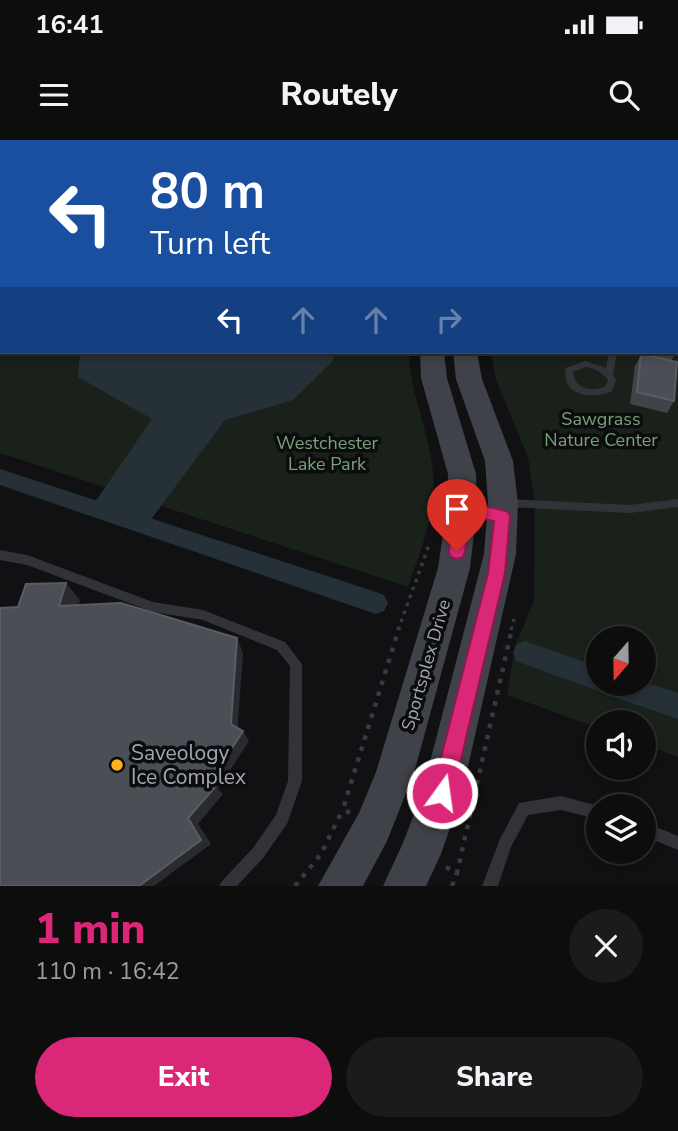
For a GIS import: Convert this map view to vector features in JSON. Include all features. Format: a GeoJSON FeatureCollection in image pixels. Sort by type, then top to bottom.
{"type":"FeatureCollection","features":[{"type":"Feature","properties":{"kind":"street","name":"Sportsplex Drive"},"geometry":{"type":"LineString","coordinates":[[340,886],[358,818],[395,773],[454,568],[463,508],[462,474],[435,378],[432,354]]}},
{"type":"Feature","properties":{"kind":"street"},"geometry":{"type":"LineString","coordinates":[[404,886],[420,854],[442,793],[497,573],[503,510],[499,461],[469,379],[465,354]]}},
{"type":"Feature","properties":{"kind":"street"},"geometry":{"type":"LineString","coordinates":[[463,508],[503,510]]}},
{"type":"Feature","properties":{"kind":"lane"},"geometry":{"type":"LineString","coordinates":[[609,375],[599,367],[585,364],[573,367],[568,375],[578,388],[598,393],[609,389],[613,354]]}},
{"type":"Feature","properties":{"kind":"lane"},"geometry":{"type":"LineString","coordinates":[[503,510],[630,509],[678,503]]}},
{"type":"Feature","properties":{"kind":"lane"},"geometry":{"type":"LineString","coordinates":[[0,555],[27,560],[153,607],[203,615],[281,646],[296,664],[295,781],[282,819],[258,853],[227,886]]}},
{"type":"Feature","properties":{"kind":"lane"},"geometry":{"type":"LineString","coordinates":[[490,886],[505,844],[524,808],[561,803],[586,809]]}},
{"type":"Feature","properties":{"kind":"lane"},"geometry":{"type":"LineString","coordinates":[[656,834],[678,842]]}},
{"type":"Feature","properties":{"kind":"path"},"geometry":{"type":"LineString","coordinates":[[295,886],[321,853],[358,818],[379,700],[397,635],[414,594],[430,543]]}},
{"type":"Feature","properties":{"kind":"path"},"geometry":{"type":"LineString","coordinates":[[452,886],[457,873]]}},
{"type":"Feature","properties":{"kind":"green space","name":"Westchester Lake Park"},"geometry":{"type":"Polygon","coordinates":[[[0,354],[409,354],[414,392],[431,457],[432,508],[408,587],[0,453],[0,354]]]}},
{"type":"Feature","properties":{"kind":"green space","name":"Sawgrass Nature Center"},"geometry":{"type":"Polygon","coordinates":[[[491,354],[678,354],[678,757],[656,749],[656,710],[586,710],[586,724],[507,695],[515,647],[534,600],[535,502],[528,457],[496,380],[491,354]]]}},
{"type":"Feature","properties":{"kind":"shaded area"},"geometry":{"type":"Polygon","coordinates":[[[80,354],[334,354],[332,362],[293,400],[225,420],[146,526],[91,508],[152,419],[78,377],[80,354]]]}},
{"type":"Feature","properties":{"kind":"building"},"geometry":{"type":"Polygon","coordinates":[[[641,354],[677,362],[674,401],[637,392],[641,354]]]}},
{"type":"Feature","properties":{"kind":"building","name":"Saveology Ice Complex"},"geometry":{"type":"Polygon","coordinates":[[[66,583],[59,606],[121,603],[237,638],[231,724],[243,731],[210,782],[215,787],[188,818],[201,840],[139,886],[0,886],[0,608],[18,607],[26,584],[66,583]]]}},
{"type":"Feature","properties":{"kind":"waterway"},"geometry":{"type":"LineString","coordinates":[[0,477],[376,603]]}},
{"type":"Feature","properties":{"kind":"waterway"},"geometry":{"type":"LineString","coordinates":[[525,653],[586,675]]}},
{"type":"Feature","properties":{"kind":"waterway"},"geometry":{"type":"LineString","coordinates":[[649,696],[678,706]]}},
{"type":"Feature","properties":{"kind":"place","name":"Saveology Ice Complex"},"geometry":{"type":"Point","coordinates":[117,765]}},
{"type":"Feature","properties":{"kind":"route"},"geometry":{"type":"LineString","coordinates":[[442,793],[497,573],[502,516],[463,508],[457,551]]}}]}
